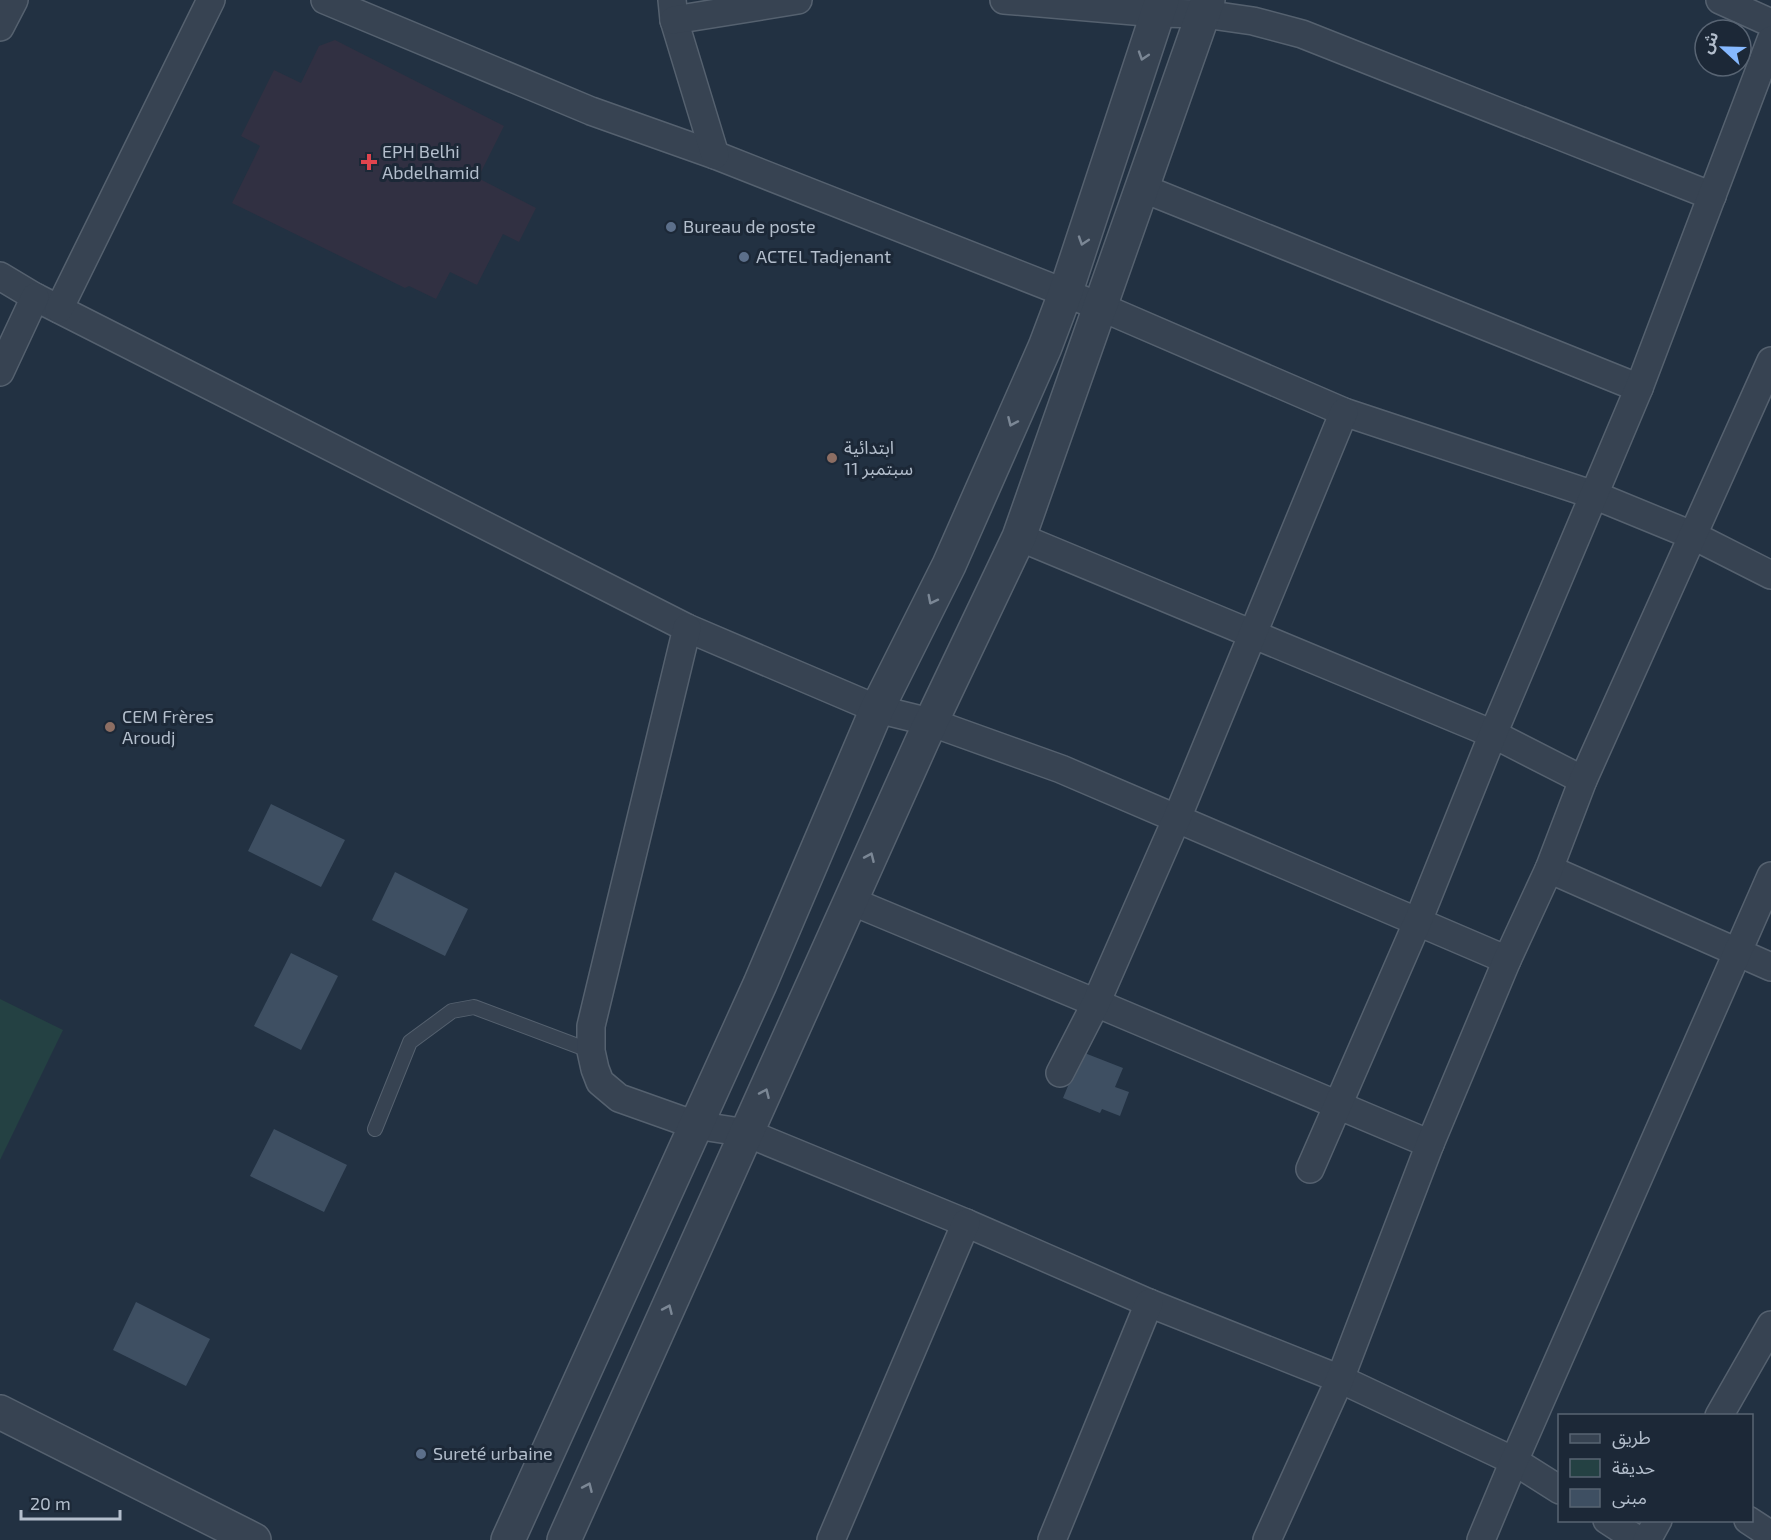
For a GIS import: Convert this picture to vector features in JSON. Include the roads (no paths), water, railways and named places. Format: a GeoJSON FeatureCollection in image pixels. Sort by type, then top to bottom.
{"type":"FeatureCollection","features":[{"type":"Feature","properties":{"kind":"street"},"geometry":{"type":"LineString","coordinates":[[0,27],[14,0]]}},
{"type":"Feature","properties":{"kind":"street"},"geometry":{"type":"LineString","coordinates":[[0,372],[47,303],[212,0]]}},
{"type":"Feature","properties":{"kind":"street"},"geometry":{"type":"LineString","coordinates":[[325,0],[591,111],[715,156],[1101,307],[1344,412],[1594,495],[1694,536],[1771,575]]}},
{"type":"Feature","properties":{"kind":"street"},"geometry":{"type":"LineString","coordinates":[[715,156],[673,10],[798,0]]}},
{"type":"Feature","properties":{"kind":"street"},"geometry":{"type":"LineString","coordinates":[[1004,0],[1206,7],[1302,34],[1712,196]]}},
{"type":"Feature","properties":{"kind":"street"},"geometry":{"type":"LineString","coordinates":[[1720,0],[1771,23]]}},
{"type":"Feature","properties":{"kind":"street"},"geometry":{"type":"LineString","coordinates":[[508,1540],[760,984],[877,709],[949,565],[1045,347],[1065,294],[1160,7]]}},
{"type":"Feature","properties":{"kind":"street"},"geometry":{"type":"LineString","coordinates":[[564,1540],[930,722],[1019,537],[1206,7]]}},
{"type":"Feature","properties":{"kind":"street"},"geometry":{"type":"LineString","coordinates":[[1310,1169],[1418,921],[1493,734],[1639,387],[1712,196],[1760,102],[1771,40]]}},
{"type":"Feature","properties":{"kind":"street"},"geometry":{"type":"LineString","coordinates":[[1142,188],[1639,387]]}},
{"type":"Feature","properties":{"kind":"street"},"geometry":{"type":"LineString","coordinates":[[0,276],[47,303],[687,628],[877,709],[930,722],[1061,769],[1507,960]]}},
{"type":"Feature","properties":{"kind":"street"},"geometry":{"type":"LineString","coordinates":[[1267,1540],[1340,1379],[1430,1144],[1507,960],[1549,869],[1583,780],[1771,361]]}},
{"type":"Feature","properties":{"kind":"street"},"geometry":{"type":"LineString","coordinates":[[1060,1073],[1096,1003],[1177,818],[1344,412]]}},
{"type":"Feature","properties":{"kind":"street"},"geometry":{"type":"LineString","coordinates":[[1019,537],[1493,734],[1583,780]]}},
{"type":"Feature","properties":{"kind":"street"},"geometry":{"type":"LineString","coordinates":[[687,628],[591,1026],[591,1052],[600,1082],[619,1098],[695,1125],[747,1133],[966,1223],[1149,1303],[1340,1379],[1514,1461],[1558,1489]]}},
{"type":"Feature","properties":{"kind":"street"},"geometry":{"type":"LineString","coordinates":[[1549,869],[1771,967]]}},
{"type":"Feature","properties":{"kind":"street"},"geometry":{"type":"LineString","coordinates":[[1481,1540],[1771,876]]}},
{"type":"Feature","properties":{"kind":"street"},"geometry":{"type":"LineString","coordinates":[[851,901],[1430,1144]]}},
{"type":"Feature","properties":{"kind":"street"},"geometry":{"type":"LineString","coordinates":[[831,1540],[966,1223]]}},
{"type":"Feature","properties":{"kind":"street"},"geometry":{"type":"LineString","coordinates":[[1052,1540],[1149,1303]]}},
{"type":"Feature","properties":{"kind":"street"},"geometry":{"type":"LineString","coordinates":[[1720,1414],[1771,1325]]}},
{"type":"Feature","properties":{"kind":"street"},"geometry":{"type":"LineString","coordinates":[[0,1412],[254,1540]]}},
{"type":"Feature","properties":{"kind":"street"},"geometry":{"type":"LineString","coordinates":[[1609,1522],[1638,1540]]}},
{"type":"Feature","properties":{"kind":"street"},"geometry":{"type":"LineString","coordinates":[[1647,1540],[1657,1522]]}},
{"type":"Feature","properties":{"kind":"street"},"geometry":{"type":"LineString","coordinates":[[1751,1522],[1771,1535]]}},
{"type":"Feature","properties":{"kind":"lane"},"geometry":{"type":"LineString","coordinates":[[375,1129],[410,1042],[452,1011],[474,1007],[591,1052]]}},
{"type":"Feature","properties":{"kind":"place","name":"EPH Belhi Abdelhamid"},"geometry":{"type":"Point","coordinates":[369,162]}},
{"type":"Feature","properties":{"kind":"place","name":"Bureau de poste"},"geometry":{"type":"Point","coordinates":[671,227]}},
{"type":"Feature","properties":{"kind":"place","name":"ACTEL Tadjenant"},"geometry":{"type":"Point","coordinates":[744,257]}},
{"type":"Feature","properties":{"kind":"place","name":"ابتدائية 11 سبتمبر"},"geometry":{"type":"Point","coordinates":[832,458]}},
{"type":"Feature","properties":{"kind":"place","name":"CEM Frères Aroudj"},"geometry":{"type":"Point","coordinates":[110,727]}},
{"type":"Feature","properties":{"kind":"place","name":"Sureté urbaine"},"geometry":{"type":"Point","coordinates":[421,1454]}}]}
